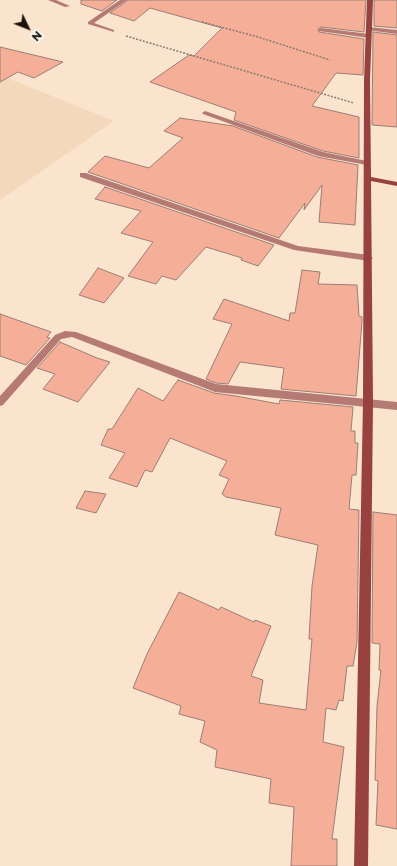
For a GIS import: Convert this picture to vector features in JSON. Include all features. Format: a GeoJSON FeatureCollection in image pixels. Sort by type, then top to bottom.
{"type":"FeatureCollection","features":[{"type":"Feature","properties":{"kind":"street"},"geometry":{"type":"LineString","coordinates":[[51,0],[67,6]]}},
{"type":"Feature","properties":{"kind":"street"},"geometry":{"type":"LineString","coordinates":[[112,31],[90,23],[124,0]]}},
{"type":"Feature","properties":{"kind":"street"},"geometry":{"type":"LineString","coordinates":[[361,866],[368,402],[369,258],[367,163],[370,0]]}},
{"type":"Feature","properties":{"kind":"street"},"geometry":{"type":"LineString","coordinates":[[321,30],[369,33],[397,32]]}},
{"type":"Feature","properties":{"kind":"street"},"geometry":{"type":"LineString","coordinates":[[205,113],[321,154],[367,163]]}},
{"type":"Feature","properties":{"kind":"street"},"geometry":{"type":"LineString","coordinates":[[83,175],[297,248],[369,258]]}},
{"type":"Feature","properties":{"kind":"street"},"geometry":{"type":"LineString","coordinates":[[367,178],[397,184]]}},
{"type":"Feature","properties":{"kind":"street"},"geometry":{"type":"LineString","coordinates":[[0,402],[58,337],[65,334],[73,334],[215,388],[397,406]]}},
{"type":"Feature","properties":{"kind":"path"},"geometry":{"type":"LineString","coordinates":[[202,22],[258,37],[330,60]]}},
{"type":"Feature","properties":{"kind":"path"},"geometry":{"type":"LineString","coordinates":[[126,36],[368,108]]}},
{"type":"Feature","properties":{"kind":"shaded area"},"geometry":{"type":"Polygon","coordinates":[[[0,75],[114,121],[0,200],[0,75]]]}},
{"type":"Feature","properties":{"kind":"building"},"geometry":{"type":"Polygon","coordinates":[[[81,0],[117,0],[102,11],[81,4],[81,0]]]}},
{"type":"Feature","properties":{"kind":"building"},"geometry":{"type":"Polygon","coordinates":[[[128,0],[366,0],[364,32],[321,27],[318,29],[319,32],[364,39],[363,75],[336,73],[312,106],[359,117],[359,158],[323,151],[234,120],[236,112],[150,82],[189,55],[194,56],[222,28],[150,8],[134,21],[110,13],[128,0]]]}},
{"type":"Feature","properties":{"kind":"building"},"geometry":{"type":"Polygon","coordinates":[[[374,0],[397,0],[397,28],[374,26],[374,0]]]}},
{"type":"Feature","properties":{"kind":"building"},"geometry":{"type":"Polygon","coordinates":[[[373,32],[397,35],[397,127],[372,125],[373,32]]]}},
{"type":"Feature","properties":{"kind":"building"},"geometry":{"type":"Polygon","coordinates":[[[0,47],[63,62],[34,78],[18,72],[0,82],[0,47]]]}},
{"type":"Feature","properties":{"kind":"building"},"geometry":{"type":"Polygon","coordinates":[[[180,118],[233,126],[317,157],[358,165],[355,225],[319,222],[322,185],[304,210],[305,203],[279,238],[88,172],[105,156],[149,168],[183,138],[164,131],[180,118]]]}},
{"type":"Feature","properties":{"kind":"building"},"geometry":{"type":"Polygon","coordinates":[[[105,187],[274,245],[258,266],[241,260],[242,258],[206,247],[176,280],[162,276],[156,284],[128,276],[153,242],[121,233],[141,211],[95,199],[105,187]]]}},
{"type":"Feature","properties":{"kind":"building"},"geometry":{"type":"Polygon","coordinates":[[[98,268],[124,278],[104,303],[79,295],[98,268]]]}},
{"type":"Feature","properties":{"kind":"building"},"geometry":{"type":"Polygon","coordinates":[[[302,270],[320,272],[318,284],[357,285],[359,316],[362,317],[362,321],[356,396],[281,389],[284,368],[240,362],[228,384],[216,383],[206,379],[232,324],[213,319],[224,299],[289,321],[290,313],[295,313],[302,270]]]}},
{"type":"Feature","properties":{"kind":"building"},"geometry":{"type":"Polygon","coordinates":[[[0,314],[51,332],[47,337],[50,338],[26,365],[0,356],[0,314]]]}},
{"type":"Feature","properties":{"kind":"building"},"geometry":{"type":"Polygon","coordinates":[[[60,342],[110,362],[78,402],[43,389],[55,374],[37,368],[60,342]]]}},
{"type":"Feature","properties":{"kind":"building"},"geometry":{"type":"Polygon","coordinates":[[[178,380],[214,393],[279,404],[280,400],[353,407],[351,431],[355,431],[355,443],[358,443],[356,475],[352,475],[349,509],[359,510],[357,642],[353,666],[347,666],[343,701],[339,700],[336,710],[326,708],[323,742],[344,747],[332,839],[337,839],[337,866],[291,866],[294,807],[269,803],[271,779],[215,767],[217,750],[200,742],[205,721],[179,714],[181,706],[133,688],[147,654],[179,592],[219,610],[221,607],[254,622],[255,620],[271,626],[251,676],[263,680],[259,703],[306,710],[312,639],[309,639],[312,586],[318,545],[275,535],[281,508],[226,497],[222,494],[229,479],[219,475],[227,461],[170,438],[152,472],[145,470],[137,487],[109,478],[125,453],[101,445],[108,429],[112,429],[138,388],[163,401],[178,380]]]}},
{"type":"Feature","properties":{"kind":"building"},"geometry":{"type":"Polygon","coordinates":[[[85,491],[106,494],[96,513],[76,508],[85,491]]]}},
{"type":"Feature","properties":{"kind":"building"},"geometry":{"type":"Polygon","coordinates":[[[373,512],[397,515],[397,829],[376,825],[378,781],[375,780],[377,706],[381,670],[379,670],[380,644],[372,643],[373,512]]]}}]}
